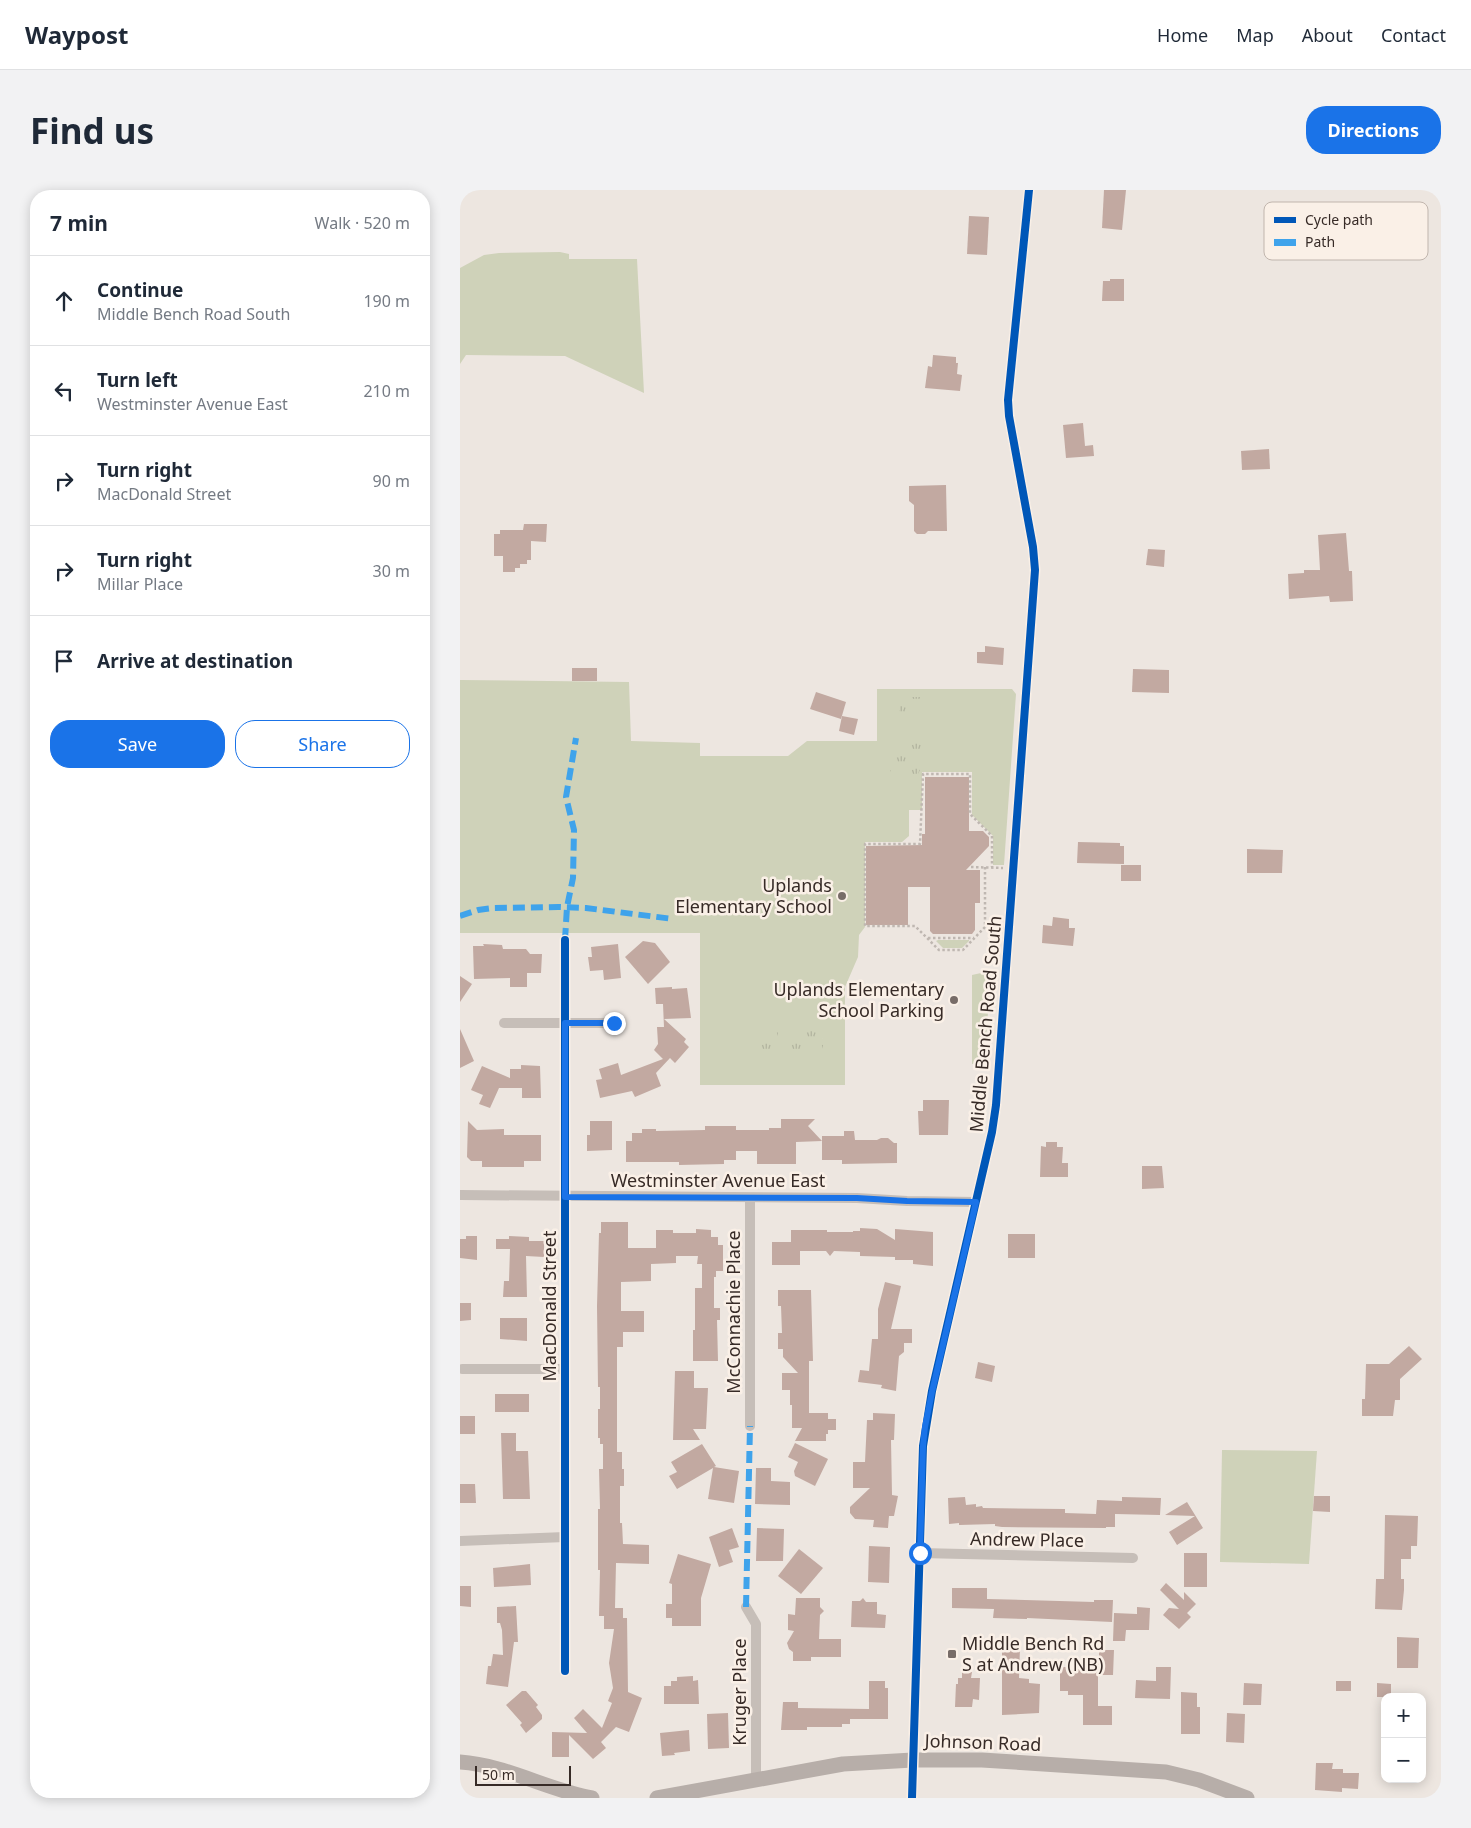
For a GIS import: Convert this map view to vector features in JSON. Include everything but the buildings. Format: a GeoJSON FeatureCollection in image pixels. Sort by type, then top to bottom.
{"type":"FeatureCollection","features":[{"type":"Feature","properties":{"kind":"main road","name":"Johnson Road"},"geometry":{"type":"LineString","coordinates":[[659,1798],[843,1764],[913,1760],[982,1760],[1160,1772],[1194,1778],[1247,1798]]}},
{"type":"Feature","properties":{"kind":"main road"},"geometry":{"type":"LineString","coordinates":[[460,1762],[491,1767],[560,1790],[592,1798]]}},
{"type":"Feature","properties":{"kind":"street","name":"Middle Bench Road South"},"geometry":{"type":"LineString","coordinates":[[912,1798],[925,1427],[992,1132],[996,1105],[1014,868],[1035,570],[1034,554],[1009,416],[1008,400],[1028,190]]}},
{"type":"Feature","properties":{"kind":"street","name":"MacDonald Street"},"geometry":{"type":"LineString","coordinates":[[565,940],[565,1671]]}},
{"type":"Feature","properties":{"kind":"street"},"geometry":{"type":"LineString","coordinates":[[504,1023],[614,1023]]}},
{"type":"Feature","properties":{"kind":"street","name":"Westminster Avenue East"},"geometry":{"type":"LineString","coordinates":[[460,1195],[857,1198],[976,1202]]}},
{"type":"Feature","properties":{"kind":"street","name":"McConnachie Place"},"geometry":{"type":"LineString","coordinates":[[750,1198],[750,1426]]}},
{"type":"Feature","properties":{"kind":"street"},"geometry":{"type":"LineString","coordinates":[[462,1369],[565,1369]]}},
{"type":"Feature","properties":{"kind":"street"},"geometry":{"type":"LineString","coordinates":[[460,1541],[565,1537]]}},
{"type":"Feature","properties":{"kind":"street","name":"Andrew Place"},"geometry":{"type":"LineString","coordinates":[[920,1553],[1133,1558]]}},
{"type":"Feature","properties":{"kind":"street","name":"Kruger Place"},"geometry":{"type":"LineString","coordinates":[[746,1606],[756,1624],[756,1781]]}},
{"type":"Feature","properties":{"kind":"path"},"geometry":{"type":"LineString","coordinates":[[985,867],[985,927],[963,950],[939,950],[915,926],[865,926],[865,844],[920,844],[924,774],[970,774],[970,814],[992,836],[992,867]]}},
{"type":"Feature","properties":{"kind":"path"},"geometry":{"type":"LineString","coordinates":[[971,867],[1014,868]]}},
{"type":"Feature","properties":{"kind":"path"},"geometry":{"type":"LineString","coordinates":[[928,938],[974,938]]}},
{"type":"Feature","properties":{"kind":"green space"},"geometry":{"type":"Polygon","coordinates":[[[560,252],[569,254],[569,259],[637,259],[644,393],[565,356],[466,355],[460,364],[460,268],[484,255],[560,252]]]}},
{"type":"Feature","properties":{"kind":"green space"},"geometry":{"type":"Polygon","coordinates":[[[460,680],[629,682],[631,741],[700,743],[700,756],[788,756],[807,741],[877,741],[877,689],[1012,689],[1016,694],[1004,865],[993,865],[993,836],[972,815],[972,772],[922,772],[922,810],[909,810],[909,836],[902,842],[865,842],[865,927],[859,935],[858,957],[845,987],[845,1085],[700,1085],[700,933],[460,933],[460,680]],[[788,1029],[788,1050],[823,1050],[823,1039],[788,1029]]]}},
{"type":"Feature","properties":{"kind":"green space"},"geometry":{"type":"Polygon","coordinates":[[[899,697],[922,697],[922,714],[899,714],[899,697]]]}},
{"type":"Feature","properties":{"kind":"green space"},"geometry":{"type":"Polygon","coordinates":[[[900,738],[921,738],[921,768],[916,781],[890,781],[890,760],[900,738]]]}},
{"type":"Feature","properties":{"kind":"green space"},"geometry":{"type":"Polygon","coordinates":[[[936,941],[969,941],[962,948],[943,948],[936,941]]]}},
{"type":"Feature","properties":{"kind":"green space"},"geometry":{"type":"Polygon","coordinates":[[[991,973],[984,1064],[972,1064],[972,975],[991,973]]]}},
{"type":"Feature","properties":{"kind":"green space"},"geometry":{"type":"Polygon","coordinates":[[[760,1028],[778,1028],[778,1051],[760,1051],[760,1028]]]}},
{"type":"Feature","properties":{"kind":"green space"},"geometry":{"type":"Polygon","coordinates":[[[788,1029],[813,1029],[823,1039],[823,1050],[788,1050],[788,1029]]]}},
{"type":"Feature","properties":{"kind":"green space"},"geometry":{"type":"Polygon","coordinates":[[[1222,1450],[1317,1451],[1309,1564],[1220,1562],[1222,1450]]]}},
{"type":"Feature","properties":{"kind":"marked path"},"geometry":{"type":"LineString","coordinates":[[565,940],[567,907],[573,878],[574,830],[566,797],[576,738]]}},
{"type":"Feature","properties":{"kind":"marked path"},"geometry":{"type":"LineString","coordinates":[[460,916],[478,910],[493,908],[558,907],[586,908],[673,919]]}},
{"type":"Feature","properties":{"kind":"marked path"},"geometry":{"type":"LineString","coordinates":[[746,1607],[750,1426]]}},
{"type":"Feature","properties":{"kind":"cycle path"},"geometry":{"type":"LineString","coordinates":[[912,1798],[923,1446],[932,1391],[992,1132],[996,1105],[1035,570],[1033,547],[1009,416],[1008,400],[1029,190]]}},
{"type":"Feature","properties":{"kind":"cycle path"},"geometry":{"type":"LineString","coordinates":[[565,940],[565,1671]]}},
{"type":"Feature","properties":{"kind":"place","name":"Uplands Elementary School"},"geometry":{"type":"Point","coordinates":[842,896]}},
{"type":"Feature","properties":{"kind":"place","name":"Uplands Elementary School Parking"},"geometry":{"type":"Point","coordinates":[954,1000]}},
{"type":"Feature","properties":{"kind":"place","name":"Middle Bench Rd S at Andrew (NB)"},"geometry":{"type":"Point","coordinates":[952,1654]}},
{"type":"Feature","properties":{"kind":"route"},"geometry":{"type":"LineString","coordinates":[[614,1023],[565,1023],[565,1197],[857,1198],[976,1202],[925,1427],[920,1553]]}}]}
